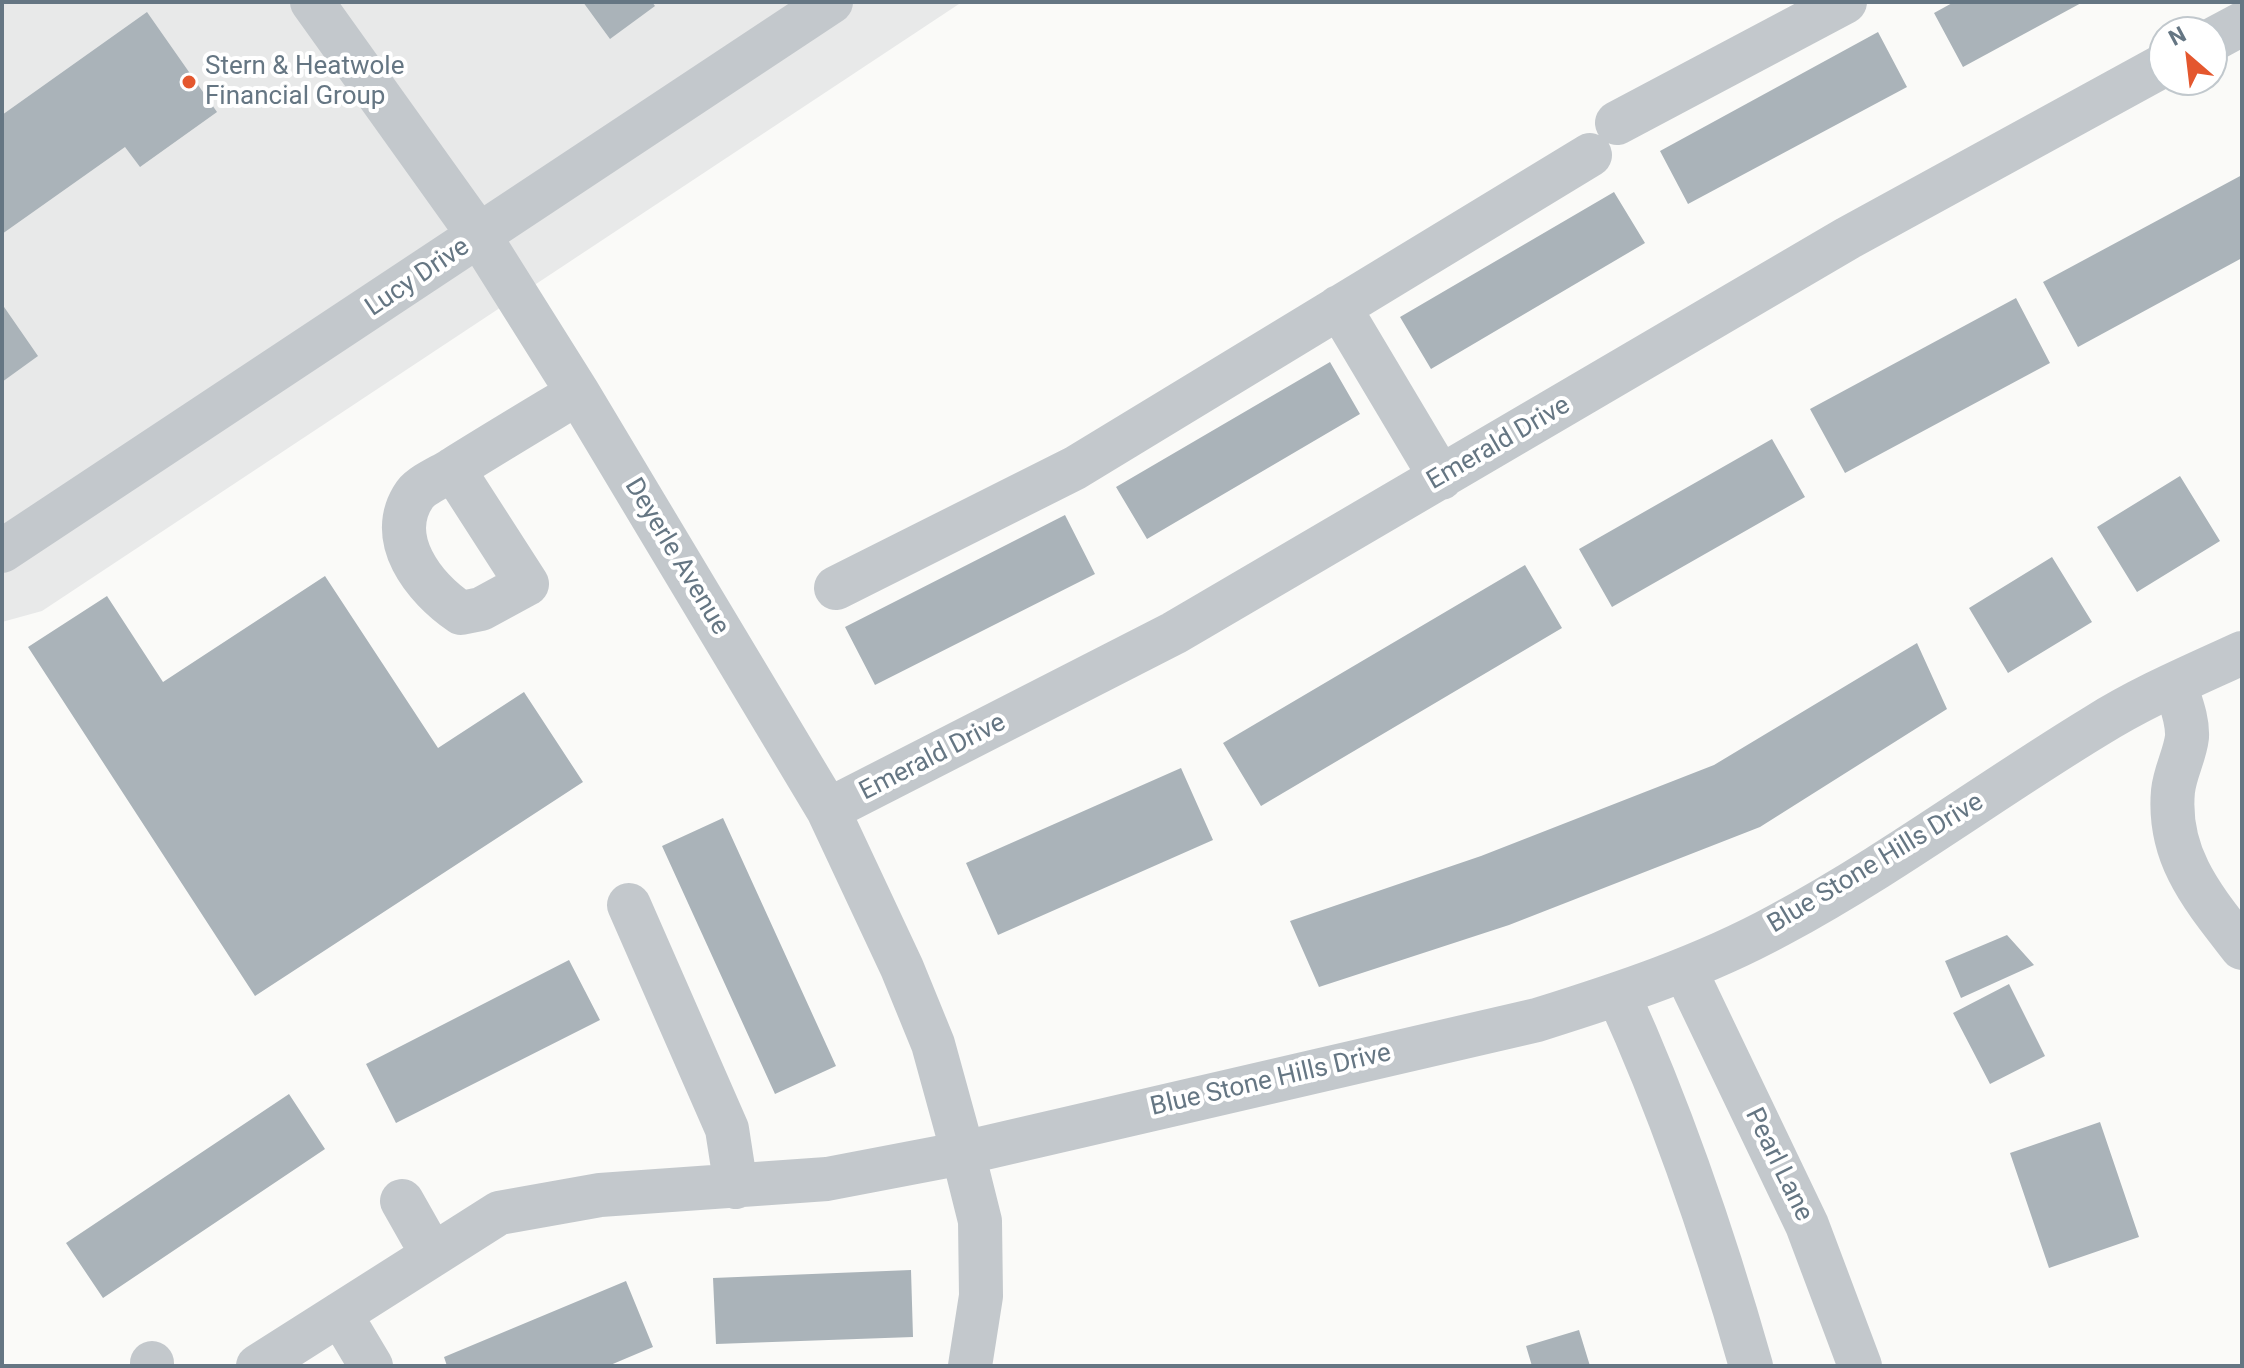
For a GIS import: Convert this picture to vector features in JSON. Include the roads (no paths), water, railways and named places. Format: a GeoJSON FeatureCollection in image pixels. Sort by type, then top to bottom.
{"type":"FeatureCollection","features":[{"type":"Feature","properties":{"kind":"street","name":"Deyerle Avenue"},"geometry":{"type":"LineString","coordinates":[[312,2],[480,237],[578,393],[828,810],[902,968],[933,1044],[963,1153],[980,1221],[981,1296],[970,1366]]}},
{"type":"Feature","properties":{"kind":"street","name":"Lucy Drive"},"geometry":{"type":"LineString","coordinates":[[2,551],[831,2]]}},
{"type":"Feature","properties":{"kind":"street"},"geometry":{"type":"LineString","coordinates":[[836,588],[1075,468],[1339,307],[1603,139],[1845,2]]}},
{"type":"Feature","properties":{"kind":"street","name":"Emerald Drive"},"geometry":{"type":"LineString","coordinates":[[828,810],[1174,633],[1884,217],[2148,74]]}},
{"type":"Feature","properties":{"kind":"street"},"geometry":{"type":"LineString","coordinates":[[1339,307],[1441,478]]}},
{"type":"Feature","properties":{"kind":"street"},"geometry":{"type":"LineString","coordinates":[[453,469],[578,393]]}},
{"type":"Feature","properties":{"kind":"street","name":"Blue Stone Hills Drive"},"geometry":{"type":"LineString","coordinates":[[258,1366],[499,1213],[600,1195],[827,1179],[963,1153],[1537,1020],[1685,970],[1777,926],[1880,867],[2096,725],[2242,653]]}},
{"type":"Feature","properties":{"kind":"street"},"geometry":{"type":"LineString","coordinates":[[2175,684],[2186,721],[2187,739],[2173,790],[2173,821],[2179,855],[2195,886],[2242,948]]}},
{"type":"Feature","properties":{"kind":"street"},"geometry":{"type":"LineString","coordinates":[[629,905],[727,1129],[736,1187]]}},
{"type":"Feature","properties":{"kind":"street","name":"Pearl Lane"},"geometry":{"type":"LineString","coordinates":[[1685,970],[1807,1225],[1860,1366]]}},
{"type":"Feature","properties":{"kind":"street"},"geometry":{"type":"LineString","coordinates":[[1618,994],[1650,1065],[1695,1186],[1721,1260],[1751,1366]]}},
{"type":"Feature","properties":{"kind":"street"},"geometry":{"type":"LineString","coordinates":[[402,1201],[432,1254]]}},
{"type":"Feature","properties":{"kind":"street"},"geometry":{"type":"LineString","coordinates":[[340,1314],[371,1366]]}},
{"type":"Feature","properties":{"kind":"place","name":"Stern & Heatwole Financial Group"},"geometry":{"type":"Point","coordinates":[189,82]}}]}
